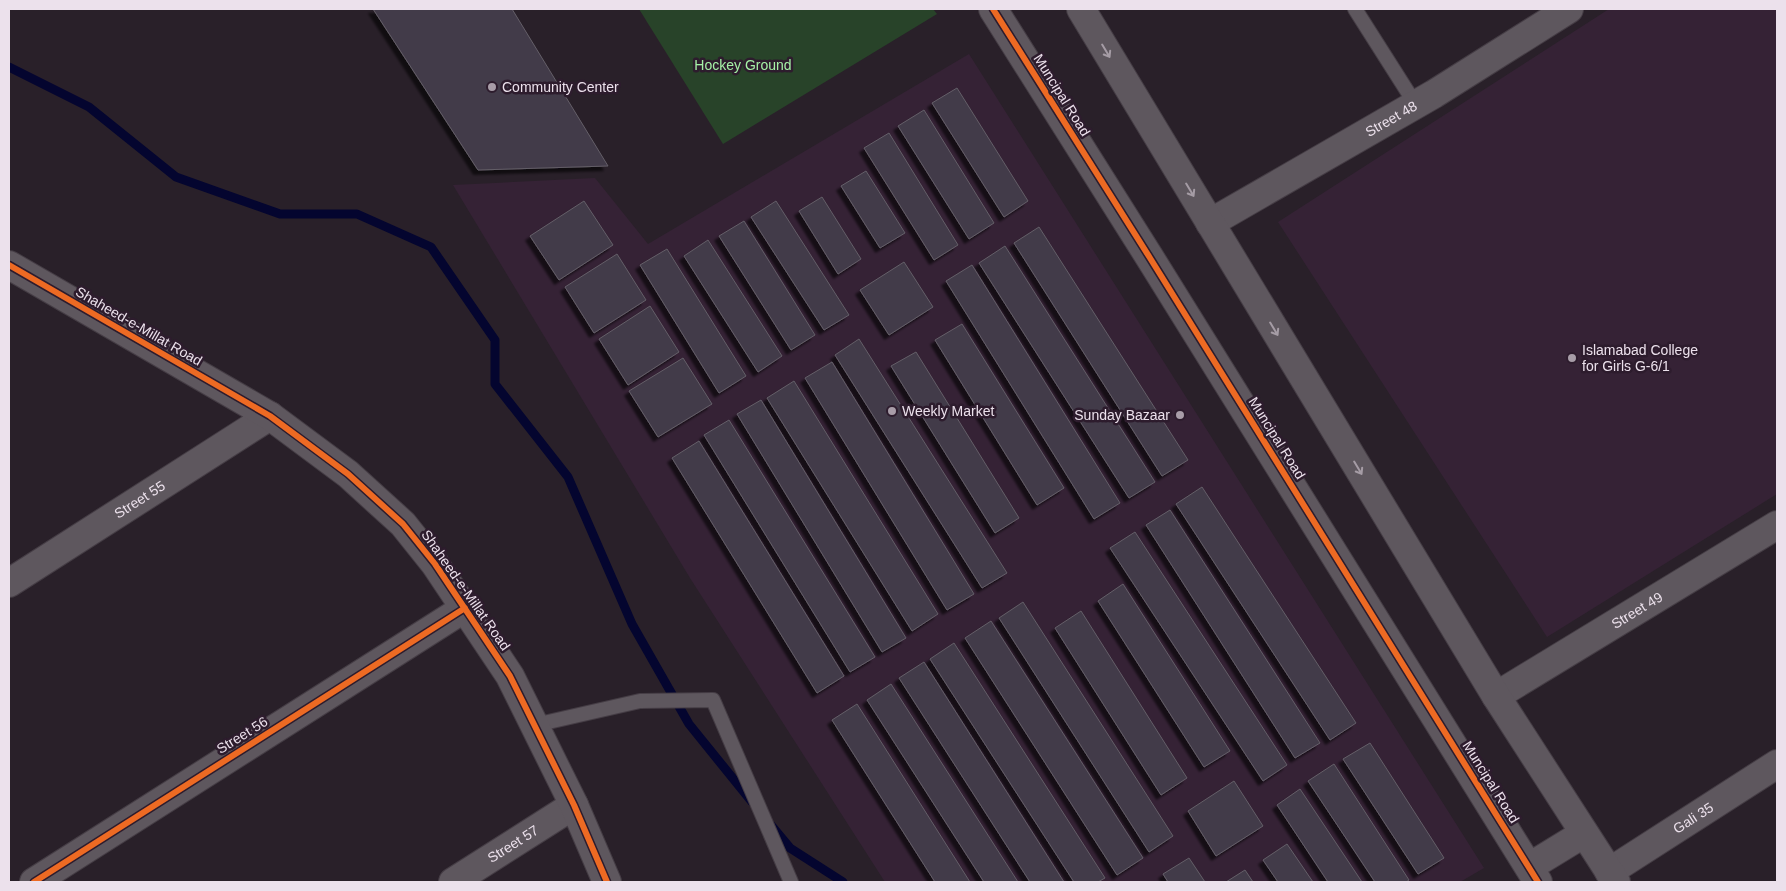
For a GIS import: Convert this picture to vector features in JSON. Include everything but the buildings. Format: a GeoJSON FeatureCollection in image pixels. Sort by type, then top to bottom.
{"type":"FeatureCollection","features":[{"type":"Feature","properties":{"kind":"street","name":"Muncipal Road"},"geometry":{"type":"LineString","coordinates":[[993,9],[1534,875]]}},
{"type":"Feature","properties":{"kind":"street"},"geometry":{"type":"LineString","coordinates":[[1081,9],[1496,696],[1612,877]]}},
{"type":"Feature","properties":{"kind":"street","name":"Street 48"},"geometry":{"type":"LineString","coordinates":[[1210,223],[1416,105],[1569,9]]}},
{"type":"Feature","properties":{"kind":"street","name":"Shaheed-e-Millat Road"},"geometry":{"type":"LineString","coordinates":[[9,265],[270,416],[348,474],[403,524],[435,564],[510,676],[574,804],[607,882]]}},
{"type":"Feature","properties":{"kind":"street","name":"Street 55"},"geometry":{"type":"LineString","coordinates":[[9,583],[270,416]]}},
{"type":"Feature","properties":{"kind":"street","name":"Street 49"},"geometry":{"type":"LineString","coordinates":[[1496,696],[1777,525]]}},
{"type":"Feature","properties":{"kind":"street","name":"Street 56"},"geometry":{"type":"LineString","coordinates":[[34,882],[465,608]]}},
{"type":"Feature","properties":{"kind":"street","name":"Gali 35"},"geometry":{"type":"LineString","coordinates":[[1612,877],[1777,764]]}},
{"type":"Feature","properties":{"kind":"street","name":"Street 57"},"geometry":{"type":"LineString","coordinates":[[452,882],[574,804]]}},
{"type":"Feature","properties":{"kind":"street"},"geometry":{"type":"LineString","coordinates":[[1534,875],[1583,834]]}},
{"type":"Feature","properties":{"kind":"lane"},"geometry":{"type":"LineString","coordinates":[[1355,9],[1416,105]]}},
{"type":"Feature","properties":{"kind":"lane"},"geometry":{"type":"LineString","coordinates":[[535,725],[640,701],[713,700],[791,882]]}},
{"type":"Feature","properties":{"kind":"shaded area","name":"Islamabad College for Girls G-6/1"},"geometry":{"type":"Polygon","coordinates":[[[1609,9],[1777,9],[1777,494],[1547,637],[1278,222],[1609,9]]]}},
{"type":"Feature","properties":{"kind":"shaded area","name":"Weekly Market"},"geometry":{"type":"Polygon","coordinates":[[[969,54],[1484,868],[1460,882],[885,882],[690,578],[453,185],[595,178],[648,244],[969,54]]]}},
{"type":"Feature","properties":{"kind":"green space","name":"Hockey Ground"},"geometry":{"type":"Polygon","coordinates":[[[639,9],[933,9],[937,14],[723,144],[639,9]]]}},
{"type":"Feature","properties":{"kind":"waterway"},"geometry":{"type":"LineString","coordinates":[[9,67],[89,107],[176,177],[280,214],[357,214],[431,247],[495,340],[495,384],[568,477],[632,624],[689,724],[752,802]]}},
{"type":"Feature","properties":{"kind":"waterway"},"geometry":{"type":"LineString","coordinates":[[770,824],[790,848],[843,882]]}},
{"type":"Feature","properties":{"kind":"cycle path"},"geometry":{"type":"LineString","coordinates":[[993,9],[1538,882]]}},
{"type":"Feature","properties":{"kind":"cycle path"},"geometry":{"type":"LineString","coordinates":[[9,265],[270,416],[348,474],[403,524],[435,564],[510,676],[574,805],[607,882]]}},
{"type":"Feature","properties":{"kind":"cycle path"},"geometry":{"type":"LineString","coordinates":[[34,882],[465,608]]}},
{"type":"Feature","properties":{"kind":"place","name":"Community Center"},"geometry":{"type":"Point","coordinates":[492,87]}},
{"type":"Feature","properties":{"kind":"place","name":"Islamabad College for Girls G-6/1"},"geometry":{"type":"Point","coordinates":[1572,358]}},
{"type":"Feature","properties":{"kind":"place","name":"Weekly Market"},"geometry":{"type":"Point","coordinates":[892,411]}},
{"type":"Feature","properties":{"kind":"place","name":"Sunday Bazaar"},"geometry":{"type":"Point","coordinates":[1180,415]}}]}
